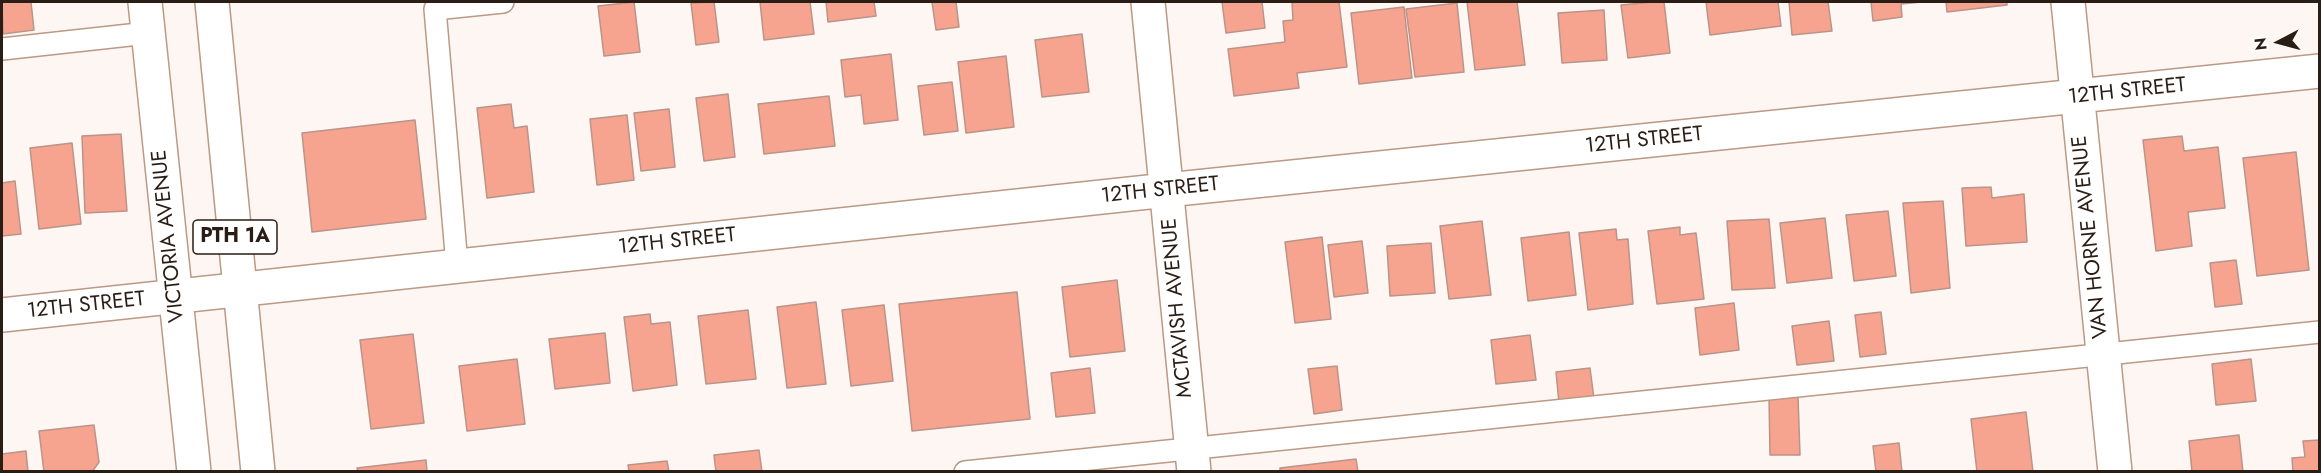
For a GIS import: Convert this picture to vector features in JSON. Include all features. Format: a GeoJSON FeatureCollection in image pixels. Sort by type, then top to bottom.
{"type":"FeatureCollection","features":[{"type":"Feature","properties":{"kind":"street","name":"PTH 1A"},"geometry":{"type":"LineString","coordinates":[[212,2],[258,471]]}},
{"type":"Feature","properties":{"kind":"street","name":"MCTAVISH AVENUE"},"geometry":{"type":"LineString","coordinates":[[1148,2],[1193,460]]}},
{"type":"Feature","properties":{"kind":"street","name":"VAN HORNE AVENUE"},"geometry":{"type":"LineString","coordinates":[[2068,2],[2115,471]]}},
{"type":"Feature","properties":{"kind":"street","name":"VICTORIA AVENUE"},"geometry":{"type":"LineString","coordinates":[[146,17],[194,471]]}},
{"type":"Feature","properties":{"kind":"street","name":"12TH STREET"},"geometry":{"type":"LineString","coordinates":[[2,315],[1167,190],[2319,71]]}},
{"type":"Feature","properties":{"kind":"lane"},"geometry":{"type":"LineString","coordinates":[[457,265],[435,9],[503,2]]}},
{"type":"Feature","properties":{"kind":"lane"},"geometry":{"type":"LineString","coordinates":[[2,49],[146,17]]}},
{"type":"Feature","properties":{"kind":"lane"},"geometry":{"type":"LineString","coordinates":[[965,471],[1193,460],[2103,354],[2319,332]]}},
{"type":"Feature","properties":{"kind":"building"},"geometry":{"type":"Polygon","coordinates":[[[2,2],[31,2],[34,30],[3,34],[2,2]]]}},
{"type":"Feature","properties":{"kind":"building"},"geometry":{"type":"Polygon","coordinates":[[[634,2],[640,52],[604,56],[598,6],[634,2]]]}},
{"type":"Feature","properties":{"kind":"building"},"geometry":{"type":"Polygon","coordinates":[[[714,2],[719,42],[696,45],[691,3],[714,2]]]}},
{"type":"Feature","properties":{"kind":"building"},"geometry":{"type":"Polygon","coordinates":[[[760,2],[810,2],[814,34],[764,40],[760,2]]]}},
{"type":"Feature","properties":{"kind":"building"},"geometry":{"type":"Polygon","coordinates":[[[826,2],[874,2],[876,16],[828,22],[826,2]]]}},
{"type":"Feature","properties":{"kind":"building"},"geometry":{"type":"Polygon","coordinates":[[[932,2],[956,2],[959,27],[936,30],[932,2]]]}},
{"type":"Feature","properties":{"kind":"building"},"geometry":{"type":"Polygon","coordinates":[[[1222,2],[1262,2],[1265,28],[1226,33],[1222,2]]]}},
{"type":"Feature","properties":{"kind":"building"},"geometry":{"type":"Polygon","coordinates":[[[1292,2],[1339,2],[1347,67],[1297,73],[1299,88],[1234,96],[1228,49],[1285,42],[1283,21],[1293,20],[1292,2]]]}},
{"type":"Feature","properties":{"kind":"building"},"geometry":{"type":"Polygon","coordinates":[[[1467,2],[1517,2],[1525,65],[1475,70],[1467,2]]]}},
{"type":"Feature","properties":{"kind":"building"},"geometry":{"type":"Polygon","coordinates":[[[1664,2],[1670,53],[1628,58],[1621,5],[1664,2]]]}},
{"type":"Feature","properties":{"kind":"building"},"geometry":{"type":"Polygon","coordinates":[[[1706,2],[1778,2],[1781,26],[1710,35],[1706,2]]]}},
{"type":"Feature","properties":{"kind":"building"},"geometry":{"type":"Polygon","coordinates":[[[1789,2],[1828,2],[1832,31],[1792,35],[1789,2]]]}},
{"type":"Feature","properties":{"kind":"building"},"geometry":{"type":"Polygon","coordinates":[[[1871,2],[1922,2],[1901,4],[1902,17],[1873,21],[1871,2]]]}},
{"type":"Feature","properties":{"kind":"building"},"geometry":{"type":"Polygon","coordinates":[[[1946,2],[2007,2],[2007,5],[1947,12],[1946,2]]]}},
{"type":"Feature","properties":{"kind":"building"},"geometry":{"type":"Polygon","coordinates":[[[1457,3],[1464,72],[1415,77],[1406,9],[1457,3]]]}},
{"type":"Feature","properties":{"kind":"building"},"geometry":{"type":"Polygon","coordinates":[[[1404,7],[1412,78],[1359,84],[1351,13],[1404,7]]]}},
{"type":"Feature","properties":{"kind":"building"},"geometry":{"type":"Polygon","coordinates":[[[1604,10],[1607,60],[1562,63],[1558,13],[1604,10]]]}},
{"type":"Feature","properties":{"kind":"building"},"geometry":{"type":"Polygon","coordinates":[[[1082,34],[1089,92],[1042,97],[1035,40],[1082,34]]]}},
{"type":"Feature","properties":{"kind":"building"},"geometry":{"type":"Polygon","coordinates":[[[891,54],[898,120],[864,124],[861,95],[845,97],[841,60],[891,54]]]}},
{"type":"Feature","properties":{"kind":"building"},"geometry":{"type":"Polygon","coordinates":[[[1006,56],[1014,127],[966,133],[958,62],[1006,56]]]}},
{"type":"Feature","properties":{"kind":"building"},"geometry":{"type":"Polygon","coordinates":[[[952,82],[958,131],[924,135],[918,86],[952,82]]]}},
{"type":"Feature","properties":{"kind":"building"},"geometry":{"type":"Polygon","coordinates":[[[728,94],[735,157],[704,161],[696,98],[728,94]]]}},
{"type":"Feature","properties":{"kind":"building"},"geometry":{"type":"Polygon","coordinates":[[[829,96],[835,146],[764,154],[758,104],[829,96]]]}},
{"type":"Feature","properties":{"kind":"building"},"geometry":{"type":"Polygon","coordinates":[[[511,104],[514,128],[527,126],[534,192],[487,198],[477,108],[511,104]]]}},
{"type":"Feature","properties":{"kind":"building"},"geometry":{"type":"Polygon","coordinates":[[[669,109],[675,167],[641,171],[634,113],[669,109]]]}},
{"type":"Feature","properties":{"kind":"building"},"geometry":{"type":"Polygon","coordinates":[[[627,115],[634,180],[597,185],[590,119],[627,115]]]}},
{"type":"Feature","properties":{"kind":"building"},"geometry":{"type":"Polygon","coordinates":[[[415,120],[426,219],[312,232],[302,133],[415,120]]]}},
{"type":"Feature","properties":{"kind":"building"},"geometry":{"type":"Polygon","coordinates":[[[121,134],[127,211],[85,213],[82,136],[121,134]]]}},
{"type":"Feature","properties":{"kind":"building"},"geometry":{"type":"Polygon","coordinates":[[[2182,136],[2184,151],[2218,147],[2225,208],[2188,212],[2192,246],[2156,251],[2143,140],[2182,136]]]}},
{"type":"Feature","properties":{"kind":"building"},"geometry":{"type":"Polygon","coordinates":[[[72,143],[81,224],[39,229],[30,148],[72,143]]]}},
{"type":"Feature","properties":{"kind":"building"},"geometry":{"type":"Polygon","coordinates":[[[2296,152],[2309,270],[2257,276],[2243,158],[2296,152]]]}},
{"type":"Feature","properties":{"kind":"building"},"geometry":{"type":"Polygon","coordinates":[[[15,181],[21,234],[2,236],[2,183],[15,181]]]}},
{"type":"Feature","properties":{"kind":"building"},"geometry":{"type":"Polygon","coordinates":[[[1991,187],[1992,198],[2024,194],[2027,242],[1966,246],[1962,188],[1991,187]]]}},
{"type":"Feature","properties":{"kind":"building"},"geometry":{"type":"Polygon","coordinates":[[[1943,201],[1950,288],[1911,293],[1903,203],[1943,201]]]}},
{"type":"Feature","properties":{"kind":"building"},"geometry":{"type":"Polygon","coordinates":[[[1888,211],[1896,276],[1854,281],[1846,215],[1888,211]]]}},
{"type":"Feature","properties":{"kind":"building"},"geometry":{"type":"Polygon","coordinates":[[[1825,218],[1832,278],[1787,283],[1780,223],[1825,218]]]}},
{"type":"Feature","properties":{"kind":"building"},"geometry":{"type":"Polygon","coordinates":[[[1769,219],[1775,288],[1732,290],[1727,221],[1769,219]]]}},
{"type":"Feature","properties":{"kind":"building"},"geometry":{"type":"Polygon","coordinates":[[[1482,221],[1491,295],[1449,299],[1440,226],[1482,221]]]}},
{"type":"Feature","properties":{"kind":"building"},"geometry":{"type":"Polygon","coordinates":[[[1680,227],[1680,235],[1696,233],[1704,299],[1657,304],[1648,231],[1680,227]]]}},
{"type":"Feature","properties":{"kind":"building"},"geometry":{"type":"Polygon","coordinates":[[[1616,229],[1617,240],[1628,239],[1633,304],[1588,310],[1579,233],[1616,229]]]}},
{"type":"Feature","properties":{"kind":"building"},"geometry":{"type":"Polygon","coordinates":[[[1569,232],[1576,295],[1528,301],[1521,238],[1569,232]]]}},
{"type":"Feature","properties":{"kind":"building"},"geometry":{"type":"Polygon","coordinates":[[[1322,237],[1331,319],[1295,323],[1285,242],[1322,237]]]}},
{"type":"Feature","properties":{"kind":"building"},"geometry":{"type":"Polygon","coordinates":[[[1362,241],[1368,293],[1334,297],[1328,245],[1362,241]]]}},
{"type":"Feature","properties":{"kind":"building"},"geometry":{"type":"Polygon","coordinates":[[[1431,243],[1435,293],[1390,296],[1387,246],[1431,243]]]}},
{"type":"Feature","properties":{"kind":"building"},"geometry":{"type":"Polygon","coordinates":[[[2236,260],[2242,304],[2215,307],[2210,263],[2236,260]]]}},
{"type":"Feature","properties":{"kind":"building"},"geometry":{"type":"Polygon","coordinates":[[[1117,280],[1125,351],[1070,357],[1062,287],[1117,280]]]}},
{"type":"Feature","properties":{"kind":"building"},"geometry":{"type":"Polygon","coordinates":[[[1017,292],[1030,419],[912,431],[899,304],[1017,292]]]}},
{"type":"Feature","properties":{"kind":"building"},"geometry":{"type":"Polygon","coordinates":[[[816,302],[826,384],[787,388],[777,307],[816,302]]]}},
{"type":"Feature","properties":{"kind":"building"},"geometry":{"type":"Polygon","coordinates":[[[1734,303],[1739,350],[1700,355],[1695,308],[1734,303]]]}},
{"type":"Feature","properties":{"kind":"building"},"geometry":{"type":"Polygon","coordinates":[[[884,305],[893,381],[851,386],[842,310],[884,305]]]}},
{"type":"Feature","properties":{"kind":"building"},"geometry":{"type":"Polygon","coordinates":[[[748,310],[756,379],[706,384],[698,316],[748,310]]]}},
{"type":"Feature","properties":{"kind":"building"},"geometry":{"type":"Polygon","coordinates":[[[1881,312],[1886,354],[1860,357],[1855,315],[1881,312]]]}},
{"type":"Feature","properties":{"kind":"building"},"geometry":{"type":"Polygon","coordinates":[[[650,314],[651,324],[670,322],[677,385],[633,391],[624,317],[650,314]]]}},
{"type":"Feature","properties":{"kind":"building"},"geometry":{"type":"Polygon","coordinates":[[[1829,321],[1834,361],[1797,365],[1792,326],[1829,321]]]}},
{"type":"Feature","properties":{"kind":"building"},"geometry":{"type":"Polygon","coordinates":[[[605,333],[610,383],[555,389],[549,339],[605,333]]]}},
{"type":"Feature","properties":{"kind":"building"},"geometry":{"type":"Polygon","coordinates":[[[413,334],[424,423],[371,429],[360,340],[413,334]]]}},
{"type":"Feature","properties":{"kind":"building"},"geometry":{"type":"Polygon","coordinates":[[[1530,335],[1536,380],[1496,384],[1491,340],[1530,335]]]}},
{"type":"Feature","properties":{"kind":"building"},"geometry":{"type":"Polygon","coordinates":[[[517,359],[525,424],[467,431],[459,366],[517,359]]]}},
{"type":"Feature","properties":{"kind":"building"},"geometry":{"type":"Polygon","coordinates":[[[2251,359],[2256,401],[2216,405],[2212,364],[2251,359]]]}},
{"type":"Feature","properties":{"kind":"building"},"geometry":{"type":"Polygon","coordinates":[[[1337,366],[1342,410],[1314,414],[1308,369],[1337,366]]]}},
{"type":"Feature","properties":{"kind":"building"},"geometry":{"type":"Polygon","coordinates":[[[1090,368],[1095,413],[1056,417],[1051,373],[1090,368]]]}},
{"type":"Feature","properties":{"kind":"building"},"geometry":{"type":"Polygon","coordinates":[[[1590,368],[1594,399],[1559,403],[1556,372],[1590,368]]]}},
{"type":"Feature","properties":{"kind":"building"},"geometry":{"type":"Polygon","coordinates":[[[1798,396],[1800,455],[1770,455],[1769,397],[1798,396]]]}},
{"type":"Feature","properties":{"kind":"building"},"geometry":{"type":"Polygon","coordinates":[[[2026,412],[2033,472],[1977,472],[1971,419],[2026,412]]]}},
{"type":"Feature","properties":{"kind":"building"},"geometry":{"type":"Polygon","coordinates":[[[94,425],[99,462],[92,472],[44,472],[39,431],[94,425]]]}},
{"type":"Feature","properties":{"kind":"building"},"geometry":{"type":"Polygon","coordinates":[[[2239,435],[2243,472],[2192,472],[2189,441],[2239,435]]]}},
{"type":"Feature","properties":{"kind":"building"},"geometry":{"type":"Polygon","coordinates":[[[2320,440],[2320,472],[2293,472],[2292,458],[2305,457],[2303,441],[2320,440]]]}},
{"type":"Feature","properties":{"kind":"building"},"geometry":{"type":"Polygon","coordinates":[[[1899,443],[1902,472],[1876,472],[1873,446],[1899,443]]]}},
{"type":"Feature","properties":{"kind":"building"},"geometry":{"type":"Polygon","coordinates":[[[759,450],[762,472],[716,472],[714,455],[759,450]]]}},
{"type":"Feature","properties":{"kind":"building"},"geometry":{"type":"Polygon","coordinates":[[[26,451],[28,472],[2,472],[2,454],[26,451]]]}},
{"type":"Feature","properties":{"kind":"building"},"geometry":{"type":"Polygon","coordinates":[[[1356,459],[1358,472],[1280,472],[1280,468],[1356,459]]]}},
{"type":"Feature","properties":{"kind":"building"},"geometry":{"type":"Polygon","coordinates":[[[426,460],[427,472],[358,472],[357,468],[426,460]]]}},
{"type":"Feature","properties":{"kind":"building"},"geometry":{"type":"Polygon","coordinates":[[[667,461],[669,472],[629,472],[628,465],[667,461]]]}}]}
